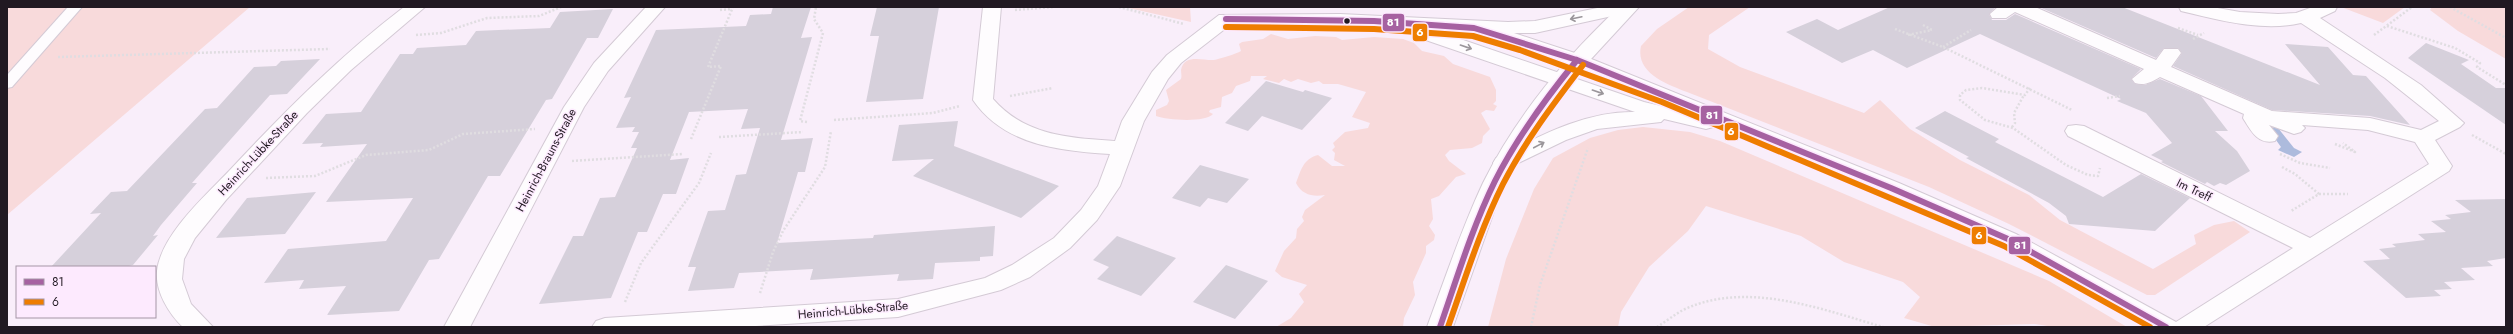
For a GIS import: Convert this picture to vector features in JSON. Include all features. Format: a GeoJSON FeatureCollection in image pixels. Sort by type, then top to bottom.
{"type":"FeatureCollection","features":[{"type":"Feature","properties":{"kind":"street","name":"Heinrich-Lübke-Straße"},"geometry":{"type":"LineString","coordinates":[[200,327],[186,316],[179,306],[170,283],[169,270],[174,256],[191,228],[232,180],[328,80],[416,7]]}},
{"type":"Feature","properties":{"kind":"street","name":"Heinrich-Brauns-Straße"},"geometry":{"type":"LineString","coordinates":[[457,327],[563,128],[602,67],[656,7]]}},
{"type":"Feature","properties":{"kind":"street","name":"Heinrich-Lübke-Straße"},"geometry":{"type":"LineString","coordinates":[[605,327],[898,308],[992,284],[1043,258],[1077,229],[1109,186],[1133,121],[1159,76],[1174,59],[1207,34],[1221,13],[1474,28],[1535,27],[1629,7]]}},
{"type":"Feature","properties":{"kind":"street"},"geometry":{"type":"LineString","coordinates":[[1440,327],[1464,262],[1504,163],[1561,79],[1592,42],[1629,7]]}},
{"type":"Feature","properties":{"kind":"street"},"geometry":{"type":"LineString","coordinates":[[2019,7],[2159,69],[2264,120],[2294,128]]}},
{"type":"Feature","properties":{"kind":"street"},"geometry":{"type":"LineString","coordinates":[[2188,7],[2255,18],[2281,20],[2304,17],[2328,7]]}},
{"type":"Feature","properties":{"kind":"street"},"geometry":{"type":"LineString","coordinates":[[991,10],[983,100],[1001,121],[1034,136],[1086,146],[1123,148]]}},
{"type":"Feature","properties":{"kind":"street"},"geometry":{"type":"LineString","coordinates":[[2264,120],[2353,125],[2370,124],[2404,134],[2425,137],[2453,123],[2430,100],[2352,46],[2304,17]]}},
{"type":"Feature","properties":{"kind":"street","name":"Heinrich-Lübke-Straße"},"geometry":{"type":"LineString","coordinates":[[1374,21],[1415,30],[1637,106],[1689,120]]}},
{"type":"Feature","properties":{"kind":"street","name":"Heinrich-Lübke-Straße"},"geometry":{"type":"LineString","coordinates":[[1474,28],[1577,60],[1741,128]]}},
{"type":"Feature","properties":{"kind":"street"},"geometry":{"type":"LineString","coordinates":[[2142,79],[2159,69],[2171,53]]}},
{"type":"Feature","properties":{"kind":"street"},"geometry":{"type":"LineString","coordinates":[[1504,163],[1557,136],[1608,119],[1638,118],[1689,120],[1741,128],[1890,188],[2008,239],[2166,327]]}},
{"type":"Feature","properties":{"kind":"street","name":"Im Treff"},"geometry":{"type":"LineString","coordinates":[[2078,122],[2312,248]]}},
{"type":"Feature","properties":{"kind":"street"},"geometry":{"type":"LineString","coordinates":[[2185,327],[2441,166],[2424,140],[2425,137]]}},
{"type":"Feature","properties":{"kind":"lane"},"geometry":{"type":"LineString","coordinates":[[7,84],[75,7]]}},
{"type":"Feature","properties":{"kind":"path"},"geometry":{"type":"LineString","coordinates":[[415,35],[441,33],[487,18],[539,16],[561,7]]}},
{"type":"Feature","properties":{"kind":"path"},"geometry":{"type":"LineString","coordinates":[[807,122],[800,121],[823,33],[814,20],[816,7]]}},
{"type":"Feature","properties":{"kind":"path"},"geometry":{"type":"LineString","coordinates":[[991,10],[1053,7]]}},
{"type":"Feature","properties":{"kind":"path"},"geometry":{"type":"LineString","coordinates":[[1119,7],[1186,24],[1207,34]]}},
{"type":"Feature","properties":{"kind":"path"},"geometry":{"type":"LineString","coordinates":[[2352,46],[2367,40],[2412,7]]}},
{"type":"Feature","properties":{"kind":"path"},"geometry":{"type":"LineString","coordinates":[[2450,7],[2506,38]]}},
{"type":"Feature","properties":{"kind":"path"},"geometry":{"type":"LineString","coordinates":[[720,10],[732,8]]}},
{"type":"Feature","properties":{"kind":"path"},"geometry":{"type":"LineString","coordinates":[[691,139],[721,66],[708,67],[732,8]]}},
{"type":"Feature","properties":{"kind":"path"},"geometry":{"type":"LineString","coordinates":[[1907,35],[1932,30],[1923,25]]}},
{"type":"Feature","properties":{"kind":"path"},"geometry":{"type":"LineString","coordinates":[[2387,26],[2455,48],[2480,64],[2477,67],[2506,85]]}},
{"type":"Feature","properties":{"kind":"path"},"geometry":{"type":"LineString","coordinates":[[2178,28],[2198,35]]}},
{"type":"Feature","properties":{"kind":"path"},"geometry":{"type":"LineString","coordinates":[[1895,29],[1907,35],[1943,47],[2030,88],[2078,122]]}},
{"type":"Feature","properties":{"kind":"path"},"geometry":{"type":"LineString","coordinates":[[1943,47],[1971,30]]}},
{"type":"Feature","properties":{"kind":"path"},"geometry":{"type":"LineString","coordinates":[[62,57],[318,50]]}},
{"type":"Feature","properties":{"kind":"path"},"geometry":{"type":"LineString","coordinates":[[834,120],[933,113],[983,100],[1053,88]]}},
{"type":"Feature","properties":{"kind":"path"},"geometry":{"type":"LineString","coordinates":[[2025,95],[2007,95],[1994,90],[1974,88],[1960,95],[1963,104],[1989,122],[2012,127],[2048,155],[2091,176],[2098,176]]}},
{"type":"Feature","properties":{"kind":"path"},"geometry":{"type":"LineString","coordinates":[[2012,127],[2015,123],[2014,113],[2030,88]]}},
{"type":"Feature","properties":{"kind":"path"},"geometry":{"type":"LineString","coordinates":[[2107,98],[2120,96]]}},
{"type":"Feature","properties":{"kind":"path"},"geometry":{"type":"LineString","coordinates":[[2453,123],[2506,154]]}},
{"type":"Feature","properties":{"kind":"path"},"geometry":{"type":"LineString","coordinates":[[232,180],[315,176],[366,155],[429,150],[463,134],[563,128]]}},
{"type":"Feature","properties":{"kind":"path"},"geometry":{"type":"LineString","coordinates":[[762,289],[773,252],[783,231],[825,167],[831,130]]}},
{"type":"Feature","properties":{"kind":"path"},"geometry":{"type":"LineString","coordinates":[[719,137],[803,132]]}},
{"type":"Feature","properties":{"kind":"path"},"geometry":{"type":"LineString","coordinates":[[1531,327],[1540,285],[1575,190],[1586,151],[1590,145]]}},
{"type":"Feature","properties":{"kind":"path"},"geometry":{"type":"LineString","coordinates":[[626,299],[642,263],[654,242],[699,183],[711,153]]}},
{"type":"Feature","properties":{"kind":"path"},"geometry":{"type":"LineString","coordinates":[[2279,153],[2300,163],[2330,168]]}},
{"type":"Feature","properties":{"kind":"path"},"geometry":{"type":"LineString","coordinates":[[597,160],[683,154]]}},
{"type":"Feature","properties":{"kind":"path"},"geometry":{"type":"LineString","coordinates":[[2282,167],[2295,174],[2319,194]]}},
{"type":"Feature","properties":{"kind":"path"},"geometry":{"type":"LineString","coordinates":[[2288,212],[2319,194],[2348,194]]}},
{"type":"Feature","properties":{"kind":"path"},"geometry":{"type":"LineString","coordinates":[[1657,327],[1677,314],[1706,302],[1752,297],[1794,302],[1883,327]]}},
{"type":"Feature","properties":{"kind":"shaded area"},"geometry":{"type":"Polygon","coordinates":[[[7,7],[250,7],[7,215],[7,7]]]}},
{"type":"Feature","properties":{"kind":"shaded area"},"geometry":{"type":"Polygon","coordinates":[[[1124,7],[1190,7],[1191,22],[1124,7]]]}},
{"type":"Feature","properties":{"kind":"shaded area"},"geometry":{"type":"Polygon","coordinates":[[[1689,7],[1750,7],[1709,35],[1708,49],[1740,67],[1864,113],[1880,100],[1910,129],[1960,160],[2029,195],[2060,220],[2153,269],[2196,244],[2194,235],[2214,225],[2234,221],[2250,232],[2155,295],[2147,295],[2009,224],[1929,187],[1687,92],[1654,76],[1643,63],[1640,55],[1641,46],[1657,29],[1689,7]]]}},
{"type":"Feature","properties":{"kind":"shaded area"},"geometry":{"type":"Polygon","coordinates":[[[2341,7],[2405,7],[2383,23],[2341,7]]]}},
{"type":"Feature","properties":{"kind":"shaded area"},"geometry":{"type":"Polygon","coordinates":[[[2432,7],[2506,7],[2506,59],[2458,31],[2430,10],[2432,7]]]}},
{"type":"Feature","properties":{"kind":"shaded area"},"geometry":{"type":"Polygon","coordinates":[[[1271,34],[1288,39],[1315,36],[1336,37],[1342,40],[1374,37],[1403,39],[1414,43],[1422,51],[1444,56],[1453,64],[1490,77],[1496,90],[1496,101],[1493,104],[1497,106],[1494,111],[1486,110],[1481,113],[1490,129],[1483,136],[1482,143],[1472,148],[1450,150],[1445,155],[1449,161],[1466,174],[1456,177],[1439,196],[1431,199],[1433,219],[1429,226],[1435,235],[1434,240],[1426,246],[1426,253],[1413,282],[1415,295],[1404,318],[1403,327],[1276,327],[1291,318],[1304,302],[1299,294],[1307,285],[1282,277],[1275,271],[1284,251],[1296,238],[1297,229],[1304,221],[1302,217],[1305,210],[1325,195],[1316,196],[1305,193],[1301,190],[1296,183],[1299,174],[1309,159],[1318,155],[1332,166],[1345,166],[1334,160],[1335,153],[1332,150],[1335,147],[1333,143],[1345,132],[1368,128],[1370,123],[1352,117],[1366,92],[1338,84],[1323,84],[1319,81],[1311,83],[1298,79],[1291,82],[1284,79],[1279,83],[1263,79],[1267,76],[1251,76],[1250,81],[1236,86],[1232,93],[1222,97],[1221,107],[1210,110],[1209,112],[1213,114],[1209,117],[1186,120],[1168,119],[1156,116],[1156,110],[1167,105],[1169,101],[1166,90],[1181,79],[1181,70],[1186,61],[1195,59],[1214,60],[1235,54],[1241,51],[1239,44],[1242,42],[1263,39],[1271,34]]]}},
{"type":"Feature","properties":{"kind":"shaded area"},"geometry":{"type":"Polygon","coordinates":[[[1643,127],[1690,132],[1720,141],[2049,281],[2127,327],[2054,327],[2035,324],[1935,327],[1904,318],[1920,297],[1903,282],[1844,262],[1801,236],[1706,206],[1688,231],[1649,267],[1621,312],[1618,327],[1488,327],[1506,259],[1534,189],[1553,158],[1590,138],[1618,130],[1643,127]]]}},
{"type":"Feature","properties":{"kind":"water"},"geometry":{"type":"Polygon","coordinates":[[[2263,122],[2274,123],[2294,148],[2302,152],[2294,157],[2278,150],[2281,147],[2263,122]]]}},
{"type":"Feature","properties":{"kind":"building"},"geometry":{"type":"Polygon","coordinates":[[[773,7],[811,7],[801,38],[812,37],[781,140],[813,138],[805,172],[798,172],[777,243],[873,238],[874,235],[995,226],[993,256],[980,257],[980,261],[935,263],[933,279],[897,281],[899,274],[810,280],[813,269],[739,273],[734,288],[688,291],[696,267],[688,267],[708,211],[725,210],[736,175],[746,174],[760,128],[741,129],[748,109],[689,112],[670,160],[689,158],[676,194],[663,194],[647,232],[638,232],[611,298],[539,304],[573,236],[583,236],[600,198],[615,197],[637,148],[631,148],[639,132],[632,132],[635,127],[616,128],[631,97],[624,98],[656,30],[746,26],[750,15],[771,14],[773,7]]]}},
{"type":"Feature","properties":{"kind":"building"},"geometry":{"type":"Polygon","coordinates":[[[877,7],[939,7],[923,99],[866,102],[879,36],[870,36],[877,7]]]}},
{"type":"Feature","properties":{"kind":"building"},"geometry":{"type":"Polygon","coordinates":[[[1890,7],[1996,7],[1989,14],[1992,20],[2006,20],[2015,14],[2141,69],[2131,79],[2135,84],[2145,85],[2160,79],[2201,96],[2228,131],[2215,131],[2237,151],[2250,171],[2226,185],[2220,183],[2214,186],[2207,182],[2205,184],[2161,162],[2163,161],[2151,155],[2172,143],[2146,113],[2117,101],[2121,99],[1980,34],[1907,68],[1873,50],[1842,63],[1786,32],[1817,19],[1838,30],[1890,7]]]}},
{"type":"Feature","properties":{"kind":"building"},"geometry":{"type":"Polygon","coordinates":[[[2039,7],[2122,7],[2320,85],[2285,44],[2328,47],[2353,75],[2366,76],[2410,125],[2370,116],[2272,110],[2173,66],[2182,53],[2178,48],[2164,48],[2156,58],[2039,7]]]}},
{"type":"Feature","properties":{"kind":"building"},"geometry":{"type":"Polygon","coordinates":[[[613,9],[598,38],[587,38],[552,99],[546,100],[500,176],[488,176],[439,259],[429,260],[399,311],[327,315],[346,286],[299,289],[304,280],[264,283],[288,249],[386,241],[413,198],[326,202],[367,144],[320,147],[323,143],[302,144],[326,114],[361,112],[400,54],[413,54],[417,48],[466,45],[476,31],[550,28],[560,12],[613,9]]]}},
{"type":"Feature","properties":{"kind":"building"},"geometry":{"type":"Polygon","coordinates":[[[2426,43],[2469,60],[2461,64],[2496,88],[2506,88],[2506,125],[2408,58],[2426,43]]]}},
{"type":"Feature","properties":{"kind":"building"},"geometry":{"type":"Polygon","coordinates":[[[320,59],[287,94],[270,95],[192,183],[197,183],[161,225],[153,236],[158,235],[133,265],[52,266],[101,213],[90,214],[111,192],[127,191],[205,109],[217,108],[254,67],[276,66],[281,61],[320,59]]]}},
{"type":"Feature","properties":{"kind":"building"},"geometry":{"type":"Polygon","coordinates":[[[1266,81],[1303,92],[1305,90],[1332,98],[1302,130],[1262,116],[1248,131],[1225,123],[1266,81]]]}},
{"type":"Feature","properties":{"kind":"building"},"geometry":{"type":"Polygon","coordinates":[[[1945,111],[1999,139],[1995,142],[2103,197],[2141,174],[2190,198],[2155,231],[2069,224],[2066,216],[2049,203],[1966,158],[1969,157],[1915,128],[1945,111]]]}},
{"type":"Feature","properties":{"kind":"building"},"geometry":{"type":"Polygon","coordinates":[[[958,121],[954,146],[1059,186],[1021,218],[913,176],[934,159],[892,161],[899,125],[958,121]]]}},
{"type":"Feature","properties":{"kind":"building"},"geometry":{"type":"Polygon","coordinates":[[[1200,165],[1249,179],[1227,203],[1208,198],[1200,207],[1172,198],[1200,165]]]}},
{"type":"Feature","properties":{"kind":"building"},"geometry":{"type":"Polygon","coordinates":[[[316,192],[285,234],[216,238],[247,198],[316,192]]]}},
{"type":"Feature","properties":{"kind":"building"},"geometry":{"type":"Polygon","coordinates":[[[2506,199],[2506,258],[2487,261],[2493,266],[2461,268],[2475,280],[2444,282],[2452,289],[2434,290],[2441,296],[2406,298],[2363,261],[2390,259],[2379,249],[2396,247],[2392,244],[2425,240],[2418,234],[2446,232],[2431,221],[2451,219],[2445,215],[2471,212],[2455,200],[2506,199]]]}},
{"type":"Feature","properties":{"kind":"building"},"geometry":{"type":"Polygon","coordinates":[[[1117,236],[1176,258],[1141,296],[1097,279],[1109,267],[1093,260],[1117,236]]]}},
{"type":"Feature","properties":{"kind":"building"},"geometry":{"type":"Polygon","coordinates":[[[1226,265],[1268,281],[1235,319],[1193,302],[1226,265]]]}},
{"type":"Feature","properties":{"kind":"transit line","name":"81"},"geometry":{"type":"LineString","coordinates":[[1226,19],[1374,21],[1474,28],[1577,60],[1891,188],[2008,239],[2166,327]]}},
{"type":"Feature","properties":{"kind":"transit line","name":"6"},"geometry":{"type":"LineString","coordinates":[[1226,27],[1374,29],[1473,36],[1520,50],[1574,68],[1662,102],[2004,246],[2150,327]]}},
{"type":"Feature","properties":{"kind":"transit line","name":"81"},"geometry":{"type":"LineString","coordinates":[[1440,327],[1472,235],[1495,181],[1533,118],[1577,60]]}},
{"type":"Feature","properties":{"kind":"transit line","name":"6"},"geometry":{"type":"LineString","coordinates":[[1448,327],[1480,236],[1503,184],[1540,123],[1583,65]]}}]}
